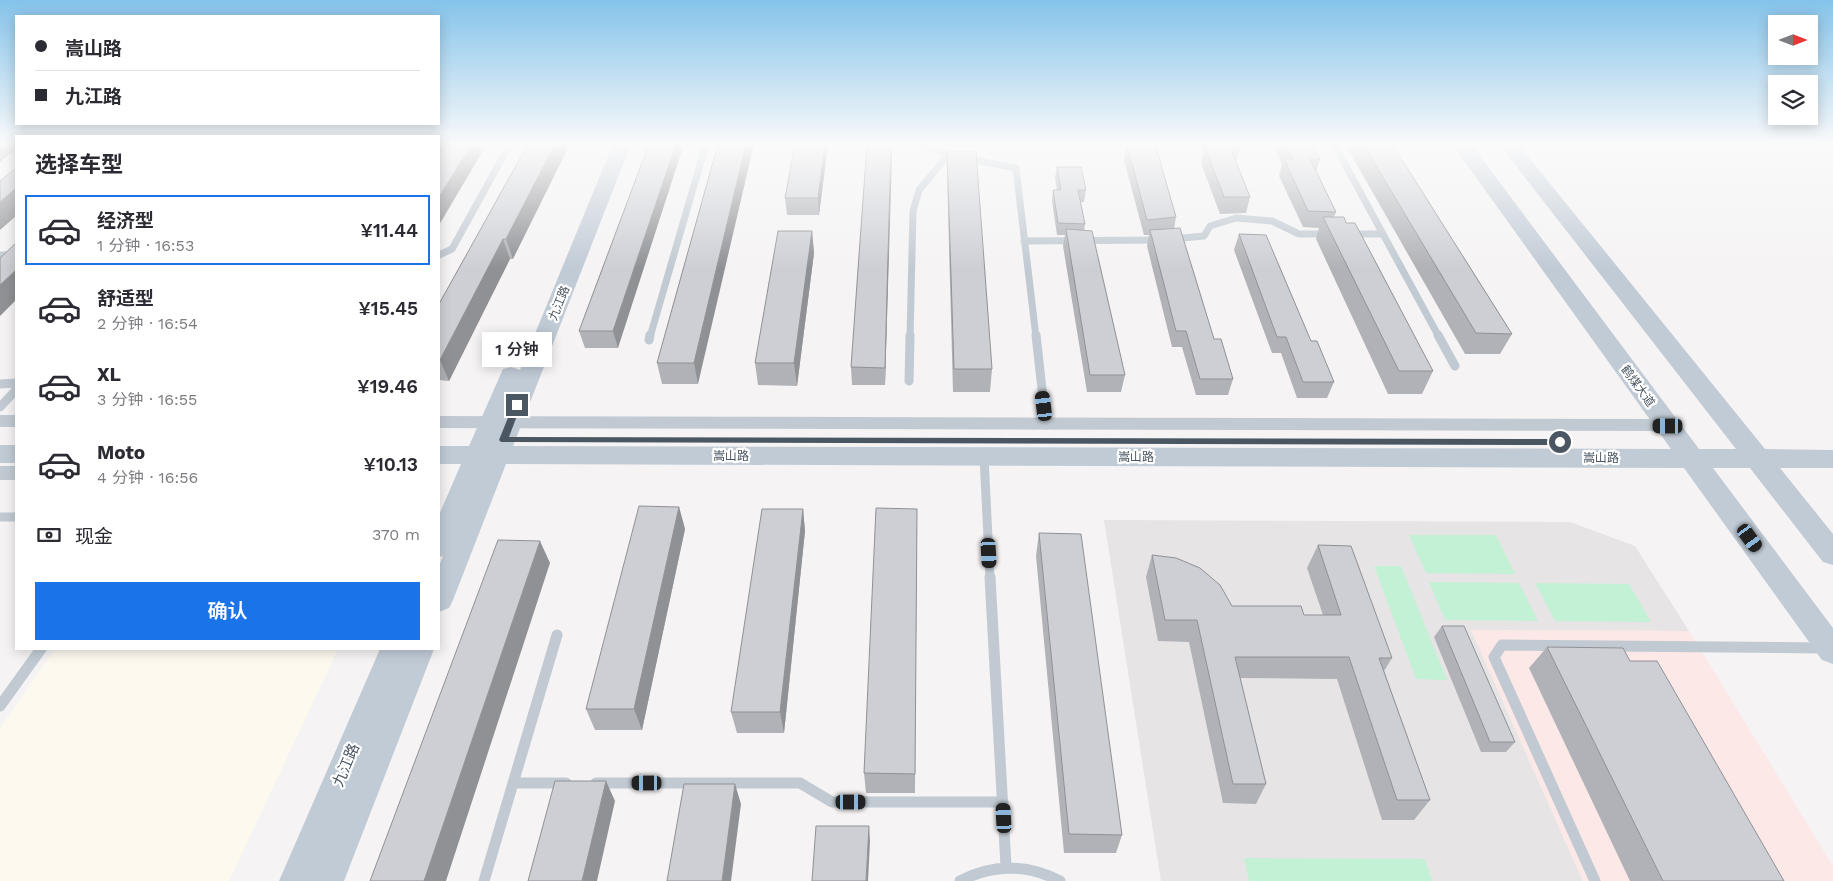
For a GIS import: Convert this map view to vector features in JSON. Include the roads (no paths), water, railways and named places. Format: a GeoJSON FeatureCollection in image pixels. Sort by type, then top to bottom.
{"type":"FeatureCollection","features":[{"type":"Feature","properties":{"kind":"street","name":"九江路"},"geometry":{"type":"LineString","coordinates":[[440,543],[473,445],[590,185]]}},
{"type":"Feature","properties":{"kind":"street","name":"九江路"},"geometry":{"type":"LineString","coordinates":[[440,595],[473,445],[602,185]]}},
{"type":"Feature","properties":{"kind":"street","name":"鹤煤大道"},"geometry":{"type":"LineString","coordinates":[[1491,185],[1832,649]]}},
{"type":"Feature","properties":{"kind":"street"},"geometry":{"type":"LineString","coordinates":[[1541,185],[1833,554]]}},
{"type":"Feature","properties":{"kind":"street"},"geometry":{"type":"LineString","coordinates":[[0,421],[15,421]]}},
{"type":"Feature","properties":{"kind":"street"},"geometry":{"type":"LineString","coordinates":[[440,423],[473,445],[1046,425],[1680,442]]}},
{"type":"Feature","properties":{"kind":"street"},"geometry":{"type":"LineString","coordinates":[[0,439],[15,439]]}},
{"type":"Feature","properties":{"kind":"street","name":"嵩山路"},"geometry":{"type":"LineString","coordinates":[[473,445],[984,457],[1680,442]]}},
{"type":"Feature","properties":{"kind":"street","name":"嵩山路"},"geometry":{"type":"LineString","coordinates":[[473,445],[1680,442],[1833,459]]}},
{"type":"Feature","properties":{"kind":"street","name":"嵩山路"},"geometry":{"type":"LineString","coordinates":[[1751,451],[1833,443]]}},
{"type":"Feature","properties":{"kind":"street"},"geometry":{"type":"LineString","coordinates":[[0,454],[15,454]]}},
{"type":"Feature","properties":{"kind":"street"},"geometry":{"type":"LineString","coordinates":[[0,473],[15,473]]}},
{"type":"Feature","properties":{"kind":"street","name":"九江路"},"geometry":{"type":"LineString","coordinates":[[298,881],[396,650]]}},
{"type":"Feature","properties":{"kind":"street","name":"九江路"},"geometry":{"type":"LineString","coordinates":[[326,881],[419,650]]}},
{"type":"Feature","properties":{"kind":"lane"},"geometry":{"type":"LineString","coordinates":[[440,254],[452,249],[487,185]]}},
{"type":"Feature","properties":{"kind":"lane"},"geometry":{"type":"LineString","coordinates":[[648,340],[694,185]]}},
{"type":"Feature","properties":{"kind":"lane"},"geometry":{"type":"LineString","coordinates":[[909,381],[912,211],[919,190],[923,185]]}},
{"type":"Feature","properties":{"kind":"lane"},"geometry":{"type":"LineString","coordinates":[[1018,185],[1046,425]]}},
{"type":"Feature","properties":{"kind":"lane"},"geometry":{"type":"LineString","coordinates":[[1356,185],[1455,366]]}},
{"type":"Feature","properties":{"kind":"lane"},"geometry":{"type":"LineString","coordinates":[[1024,241],[1140,241],[1204,236],[1210,226],[1221,221],[1236,218],[1272,221],[1299,234],[1336,234]]}},
{"type":"Feature","properties":{"kind":"lane"},"geometry":{"type":"LineString","coordinates":[[1346,234],[1383,234]]}},
{"type":"Feature","properties":{"kind":"lane"},"geometry":{"type":"LineString","coordinates":[[0,255],[15,255]]}},
{"type":"Feature","properties":{"kind":"lane"},"geometry":{"type":"LineString","coordinates":[[0,384],[15,383]]}},
{"type":"Feature","properties":{"kind":"lane"},"geometry":{"type":"LineString","coordinates":[[0,407],[15,391]]}},
{"type":"Feature","properties":{"kind":"lane"},"geometry":{"type":"LineString","coordinates":[[984,457],[1006,866]]}},
{"type":"Feature","properties":{"kind":"lane"},"geometry":{"type":"LineString","coordinates":[[0,526],[8,517]]}},
{"type":"Feature","properties":{"kind":"lane"},"geometry":{"type":"LineString","coordinates":[[484,881],[557,634]]}},
{"type":"Feature","properties":{"kind":"lane"},"geometry":{"type":"LineString","coordinates":[[1595,881],[1494,657],[1502,646],[1832,649]]}},
{"type":"Feature","properties":{"kind":"lane"},"geometry":{"type":"LineString","coordinates":[[0,706],[40,650]]}},
{"type":"Feature","properties":{"kind":"lane"},"geometry":{"type":"LineString","coordinates":[[513,783],[800,783],[832,802],[1003,802]]}},
{"type":"Feature","properties":{"kind":"lane"},"geometry":{"type":"LineString","coordinates":[[960,881],[971,874],[1006,866],[1051,875],[1060,881]]}}]}
